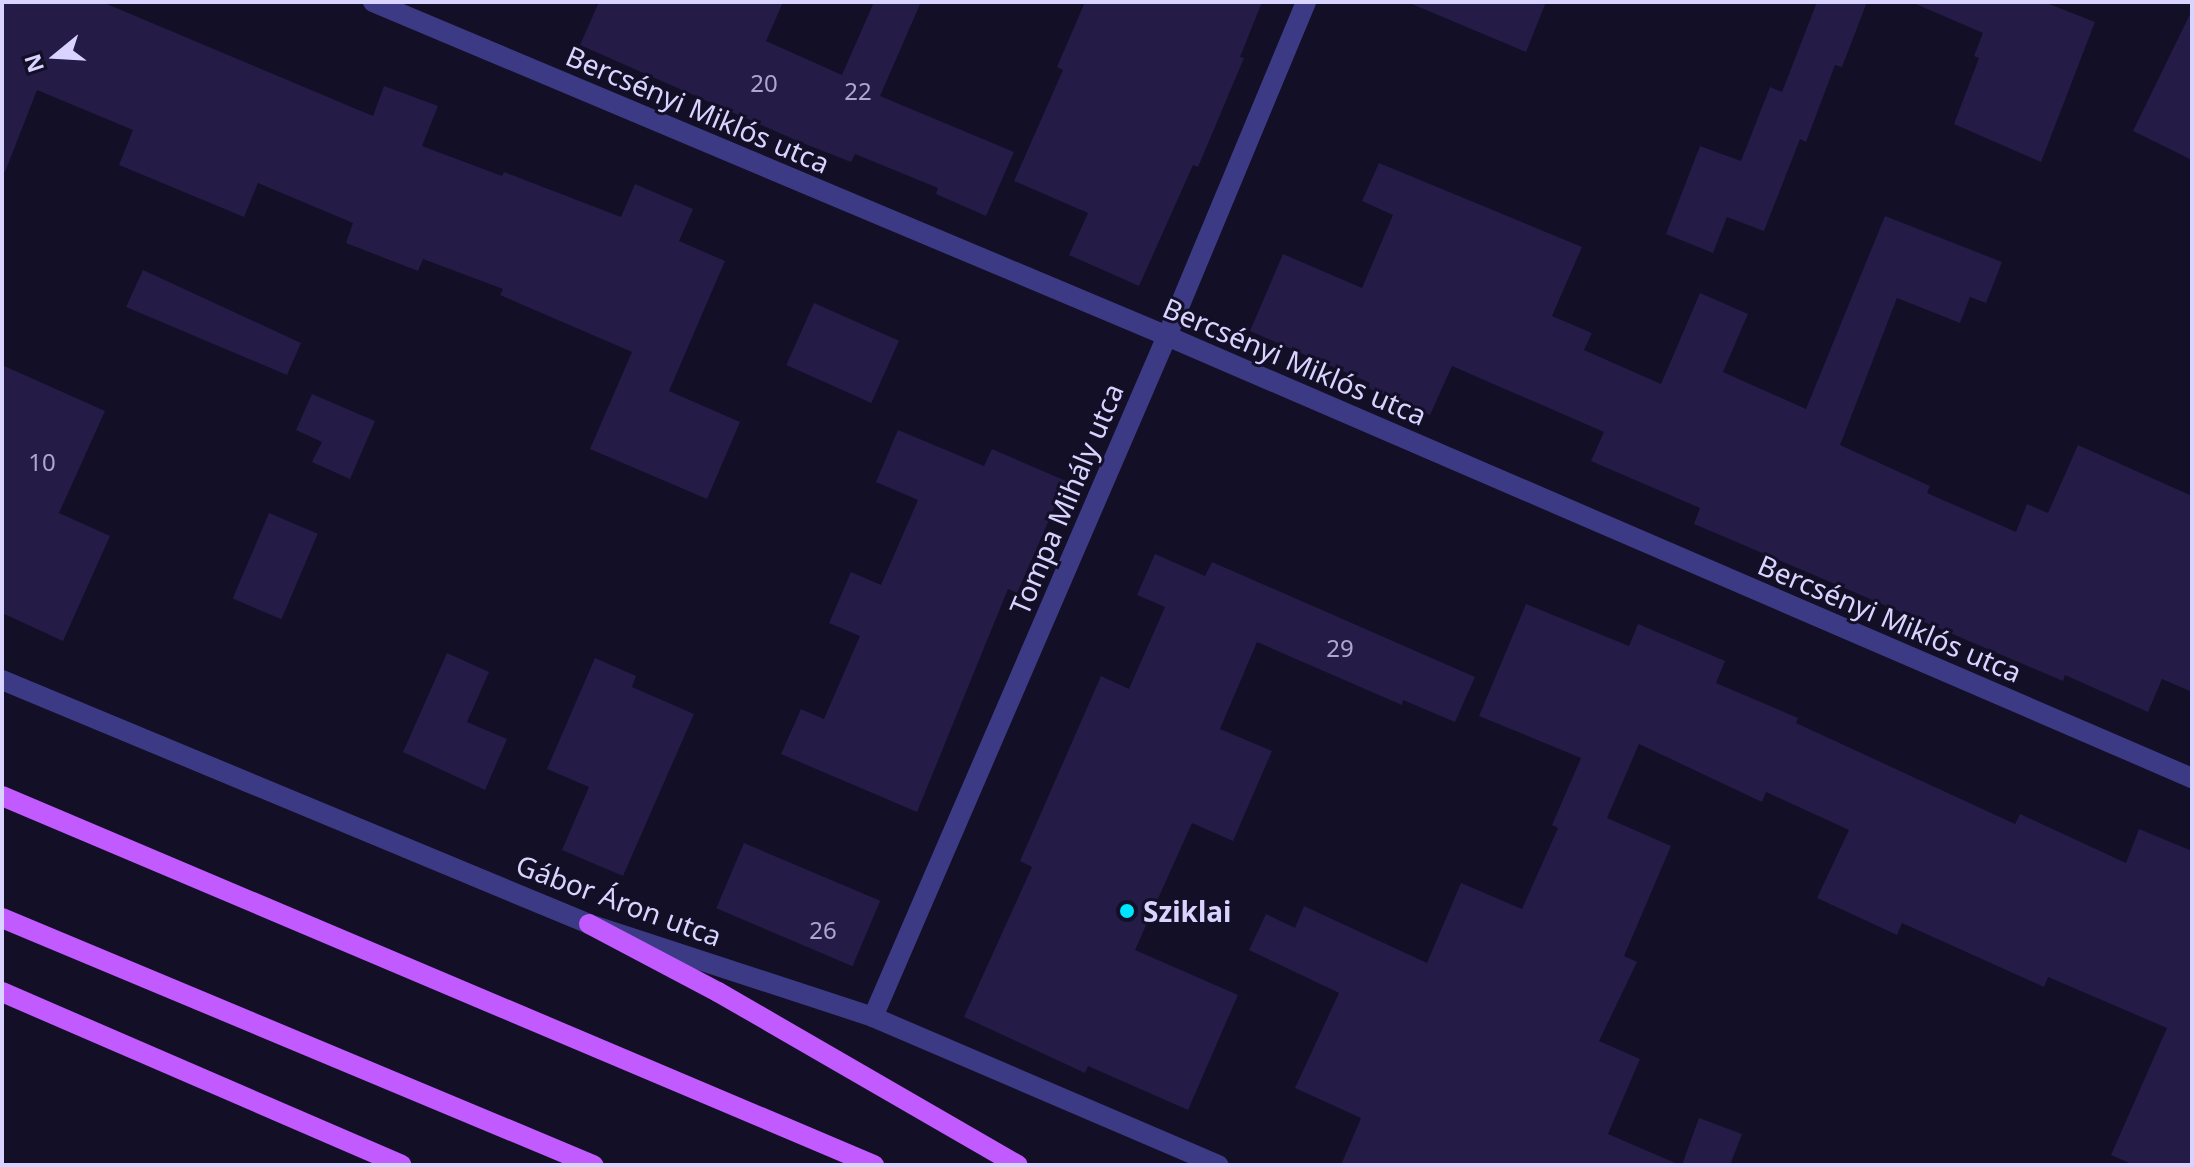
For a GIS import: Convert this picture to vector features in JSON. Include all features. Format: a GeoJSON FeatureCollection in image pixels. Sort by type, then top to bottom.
{"type":"FeatureCollection","features":[{"type":"Feature","properties":{"kind":"main road"},"geometry":{"type":"LineString","coordinates":[[2,796],[874,1165]]}},
{"type":"Feature","properties":{"kind":"main road"},"geometry":{"type":"LineString","coordinates":[[2,918],[593,1165]]}},
{"type":"Feature","properties":{"kind":"main road"},"geometry":{"type":"LineString","coordinates":[[589,924],[718,992],[1018,1165]]}},
{"type":"Feature","properties":{"kind":"main road"},"geometry":{"type":"LineString","coordinates":[[2,992],[401,1165]]}},
{"type":"Feature","properties":{"kind":"street","name":"Bercsényi Miklós utca"},"geometry":{"type":"LineString","coordinates":[[373,2],[1167,336],[2192,778]]}},
{"type":"Feature","properties":{"kind":"street","name":"Tompa Mihály utca"},"geometry":{"type":"LineString","coordinates":[[873,1017],[1167,336],[1306,2]]}},
{"type":"Feature","properties":{"kind":"street","name":"Gábor Áron utca"},"geometry":{"type":"LineString","coordinates":[[2,680],[589,924],[873,1017],[1219,1165]]}},
{"type":"Feature","properties":{"kind":"building"},"geometry":{"type":"Polygon","coordinates":[[[2,2],[102,2],[373,116],[384,86],[438,106],[422,146],[502,176],[504,172],[621,217],[635,184],[693,209],[679,241],[725,261],[669,391],[740,422],[707,499],[590,449],[632,352],[500,295],[503,289],[423,259],[418,271],[346,243],[353,223],[258,183],[244,217],[119,165],[133,130],[37,90],[5,172],[2,172],[2,2]]]}},
{"type":"Feature","properties":{"kind":"building"},"geometry":{"type":"Polygon","coordinates":[[[599,2],[783,2],[766,41],[842,75],[874,2],[921,2],[880,96],[1014,152],[986,216],[936,194],[938,188],[855,154],[851,162],[800,142],[580,45],[599,2]]]}},
{"type":"Feature","properties":{"kind":"building"},"geometry":{"type":"Polygon","coordinates":[[[1085,2],[1262,2],[1240,57],[1244,58],[1198,167],[1193,165],[1139,286],[1069,255],[1088,213],[1014,181],[1063,70],[1057,67],[1085,2]]]}},
{"type":"Feature","properties":{"kind":"building"},"geometry":{"type":"Polygon","coordinates":[[[1407,2],[1546,2],[1526,52],[1407,2]]]}},
{"type":"Feature","properties":{"kind":"building"},"geometry":{"type":"Polygon","coordinates":[[[1817,2],[1867,2],[1842,67],[1835,65],[1806,142],[1800,139],[1764,231],[1727,217],[1713,253],[1666,234],[1700,146],[1741,161],[1770,87],[1782,92],[1817,2]]]}},
{"type":"Feature","properties":{"kind":"building"},"geometry":{"type":"Polygon","coordinates":[[[1911,2],[2044,2],[2095,22],[2041,162],[1954,124],[1979,58],[1974,56],[1983,33],[1911,2]]]}},
{"type":"Feature","properties":{"kind":"building"},"geometry":{"type":"Polygon","coordinates":[[[2192,10],[2192,160],[2133,131],[2192,10]]]}},
{"type":"Feature","properties":{"kind":"building"},"geometry":{"type":"Polygon","coordinates":[[[1379,163],[1582,247],[1552,316],[1592,333],[1584,350],[1661,384],[1700,293],[1748,314],[1723,372],[1806,409],[1885,216],[2002,262],[1986,303],[1970,297],[1960,323],[1897,298],[1840,445],[1930,486],[1927,493],[2016,532],[2027,504],[2048,513],[2078,445],[2192,496],[2192,692],[2162,679],[2148,712],[2065,675],[2063,681],[1694,524],[1700,508],[1591,461],[1604,432],[1452,366],[1430,415],[1368,388],[1370,383],[1250,331],[1283,254],[1362,288],[1393,215],[1362,201],[1379,163]]]}},
{"type":"Feature","properties":{"kind":"building"},"geometry":{"type":"Polygon","coordinates":[[[143,270],[301,343],[287,375],[126,307],[143,270]]]}},
{"type":"Feature","properties":{"kind":"building"},"geometry":{"type":"Polygon","coordinates":[[[814,303],[899,341],[871,403],[786,365],[814,303]]]}},
{"type":"Feature","properties":{"kind":"building"},"geometry":{"type":"Polygon","coordinates":[[[2,365],[105,411],[59,513],[110,536],[63,641],[2,613],[2,365]]]}},
{"type":"Feature","properties":{"kind":"building"},"geometry":{"type":"Polygon","coordinates":[[[312,394],[375,421],[350,479],[312,462],[322,442],[296,430],[312,394]]]}},
{"type":"Feature","properties":{"kind":"building"},"geometry":{"type":"Polygon","coordinates":[[[898,430],[984,466],[992,449],[1066,481],[1017,593],[1008,589],[917,812],[781,754],[801,709],[824,719],[860,636],[829,623],[851,572],[881,585],[918,500],[876,482],[898,430]]]}},
{"type":"Feature","properties":{"kind":"building"},"geometry":{"type":"Polygon","coordinates":[[[269,513],[318,534],[281,619],[233,599],[269,513]]]}},
{"type":"Feature","properties":{"kind":"building"},"geometry":{"type":"Polygon","coordinates":[[[1155,554],[1205,576],[1212,562],[1475,677],[1455,722],[1403,700],[1402,705],[1257,642],[1220,729],[1272,751],[1233,841],[1192,823],[1135,950],[1238,995],[1188,1110],[1088,1066],[1085,1073],[964,1017],[1032,867],[1020,861],[1101,676],[1129,689],[1165,607],[1137,595],[1155,554]]]}},
{"type":"Feature","properties":{"kind":"building"},"geometry":{"type":"Polygon","coordinates":[[[1526,604],[1629,646],[1638,624],[1725,661],[1716,683],[1798,718],[1796,723],[2015,824],[2020,814],[2126,863],[2139,829],[2192,851],[2192,1165],[2134,1165],[2111,1155],[2167,1028],[2048,977],[2044,987],[1902,923],[1897,935],[1817,898],[1849,830],[1766,792],[1762,802],[1639,744],[1607,818],[1671,846],[1624,956],[1637,962],[1599,1041],[1640,1059],[1608,1134],[1680,1165],[1341,1165],[1361,1118],[1295,1088],[1339,993],[1249,950],[1266,914],[1295,928],[1304,906],[1427,963],[1461,883],[1522,909],[1558,828],[1552,825],[1581,758],[1479,716],[1526,604]]]}},
{"type":"Feature","properties":{"kind":"building"},"geometry":{"type":"Polygon","coordinates":[[[447,653],[489,672],[467,722],[507,739],[485,790],[403,752],[447,653]]]}},
{"type":"Feature","properties":{"kind":"building"},"geometry":{"type":"Polygon","coordinates":[[[595,658],[636,676],[632,687],[694,714],[623,876],[562,850],[589,787],[547,769],[595,658]]]}},
{"type":"Feature","properties":{"kind":"building"},"geometry":{"type":"Polygon","coordinates":[[[744,843],[880,901],[852,966],[716,908],[744,843]]]}},
{"type":"Feature","properties":{"kind":"building"},"geometry":{"type":"Polygon","coordinates":[[[1699,1118],[1742,1134],[1730,1165],[1682,1165],[1699,1118]]]}},
{"type":"Feature","properties":{"kind":"place","name":"Sziklai"},"geometry":{"type":"Point","coordinates":[1127,911]}}]}
